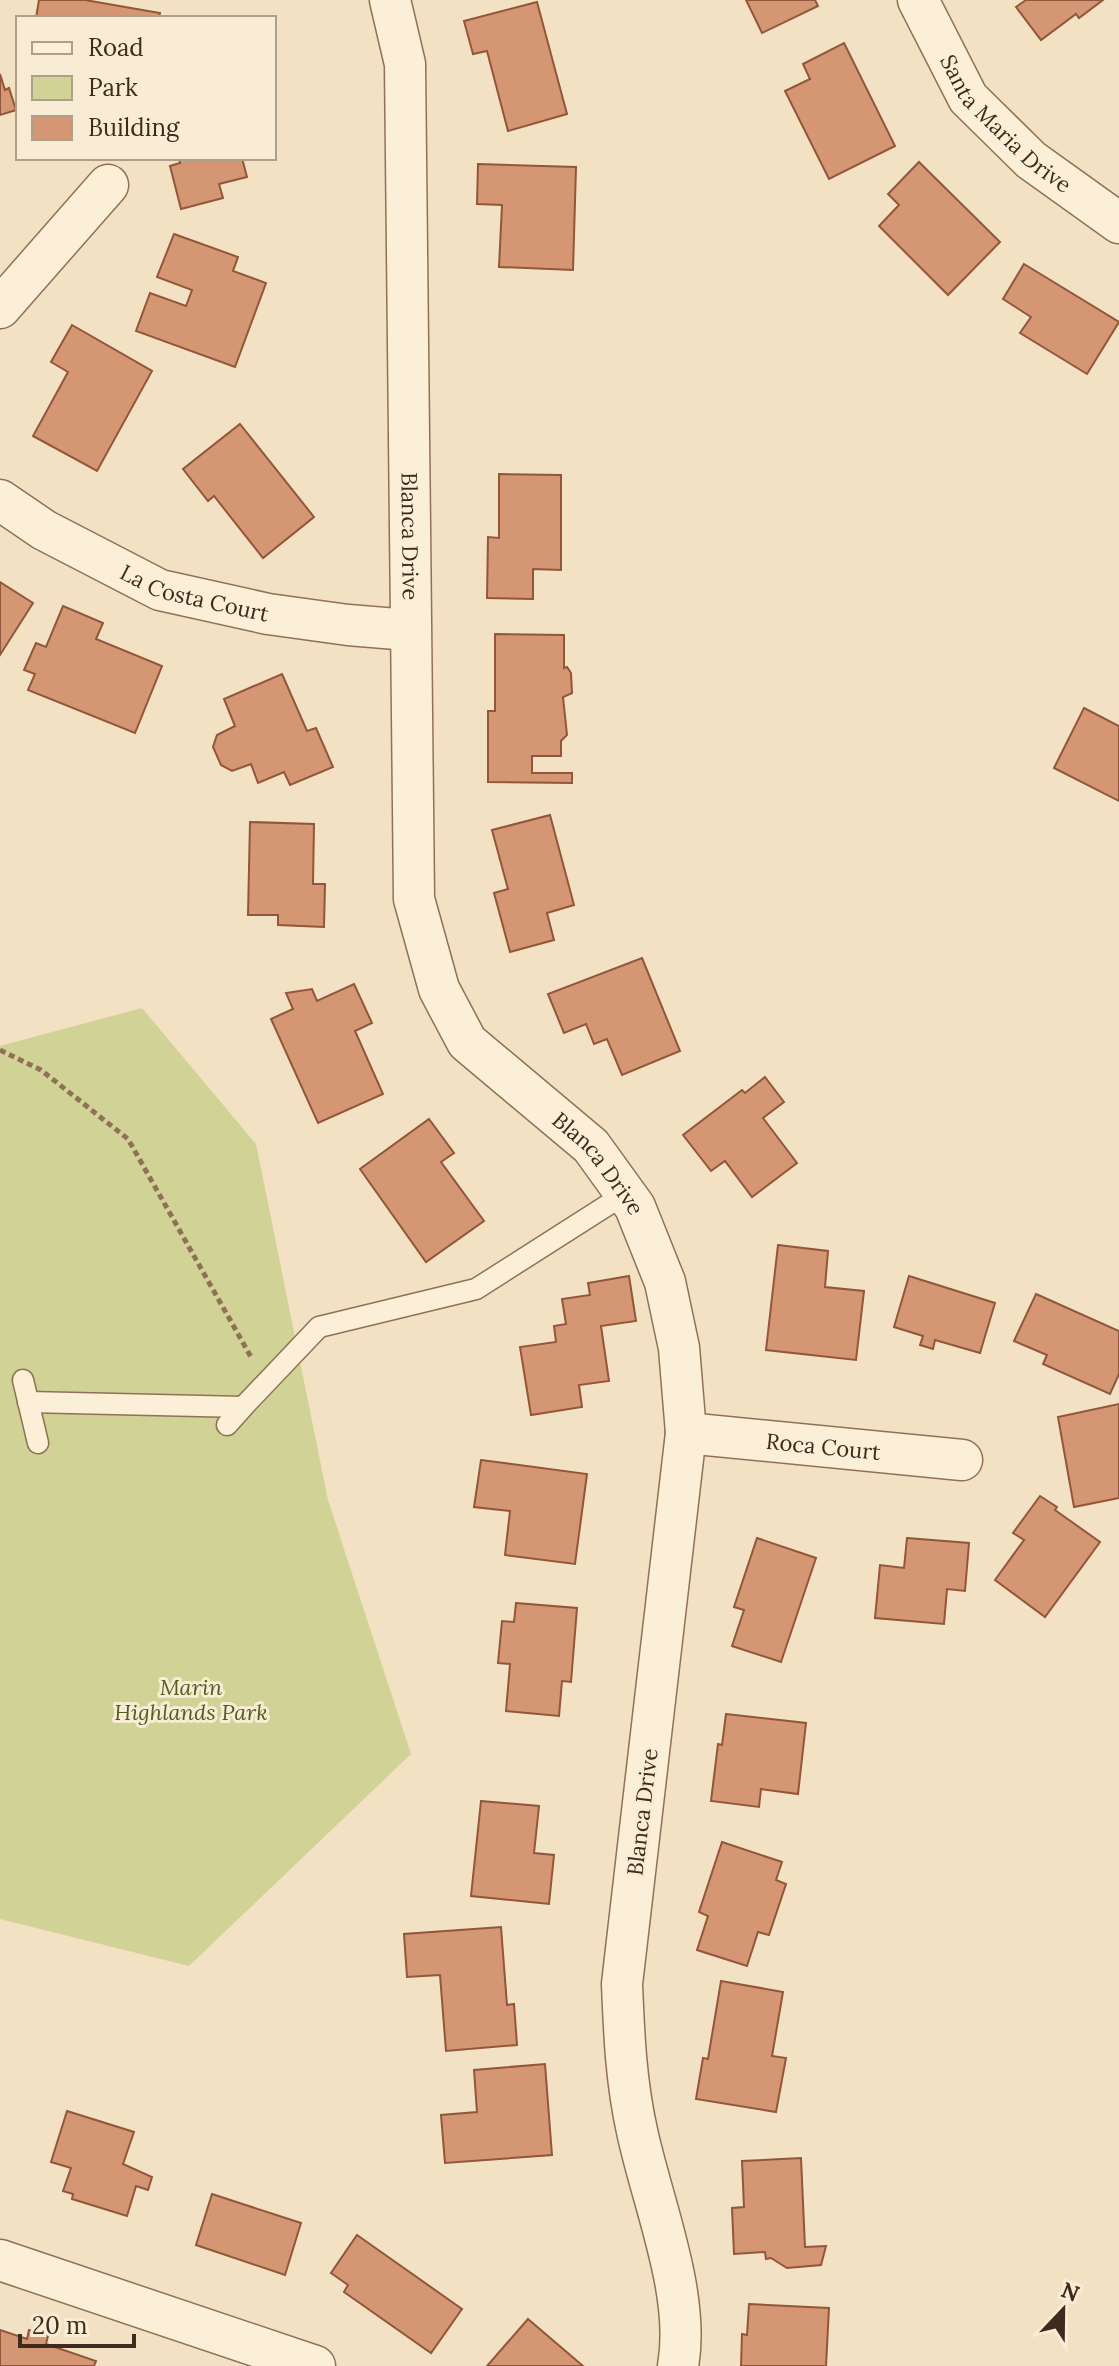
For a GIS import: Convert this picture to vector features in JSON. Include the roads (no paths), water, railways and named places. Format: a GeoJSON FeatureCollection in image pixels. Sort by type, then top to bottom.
{"type":"FeatureCollection","features":[{"type":"Feature","properties":{"kind":"street","name":"Blanca Drive"},"geometry":{"type":"LineString","coordinates":[[390,0],[405,64],[414,899],[439,989],[467,1042],[591,1146],[635,1207],[665,1282],[679,1348],[686,1433],[622,1984],[626,2063],[637,2131],[677,2293],[678,2366]]}},
{"type":"Feature","properties":{"kind":"street","name":"Santa Maria Drive"},"geometry":{"type":"LineString","coordinates":[[918,0],[968,98],[1031,160],[1119,223]]}},
{"type":"Feature","properties":{"kind":"street"},"geometry":{"type":"LineString","coordinates":[[0,308],[108,185]]}},
{"type":"Feature","properties":{"kind":"street","name":"La Costa Court"},"geometry":{"type":"LineString","coordinates":[[0,500],[44,530],[160,590],[268,614],[409,630]]}},
{"type":"Feature","properties":{"kind":"street","name":"Roca Court"},"geometry":{"type":"LineString","coordinates":[[686,1433],[962,1460]]}},
{"type":"Feature","properties":{"kind":"street"},"geometry":{"type":"LineString","coordinates":[[0,2260],[315,2366]]}},
{"type":"Feature","properties":{"kind":"lane"},"geometry":{"type":"LineString","coordinates":[[227,1425],[319,1327],[476,1289],[625,1194]]}},
{"type":"Feature","properties":{"kind":"lane"},"geometry":{"type":"LineString","coordinates":[[23,1380],[38,1443]]}},
{"type":"Feature","properties":{"kind":"lane"},"geometry":{"type":"LineString","coordinates":[[28,1402],[243,1407]]}},
{"type":"Feature","properties":{"kind":"park label","name":"Marin Highlands Park"},"geometry":{"type":"Point","coordinates":[191,1700]}}]}
